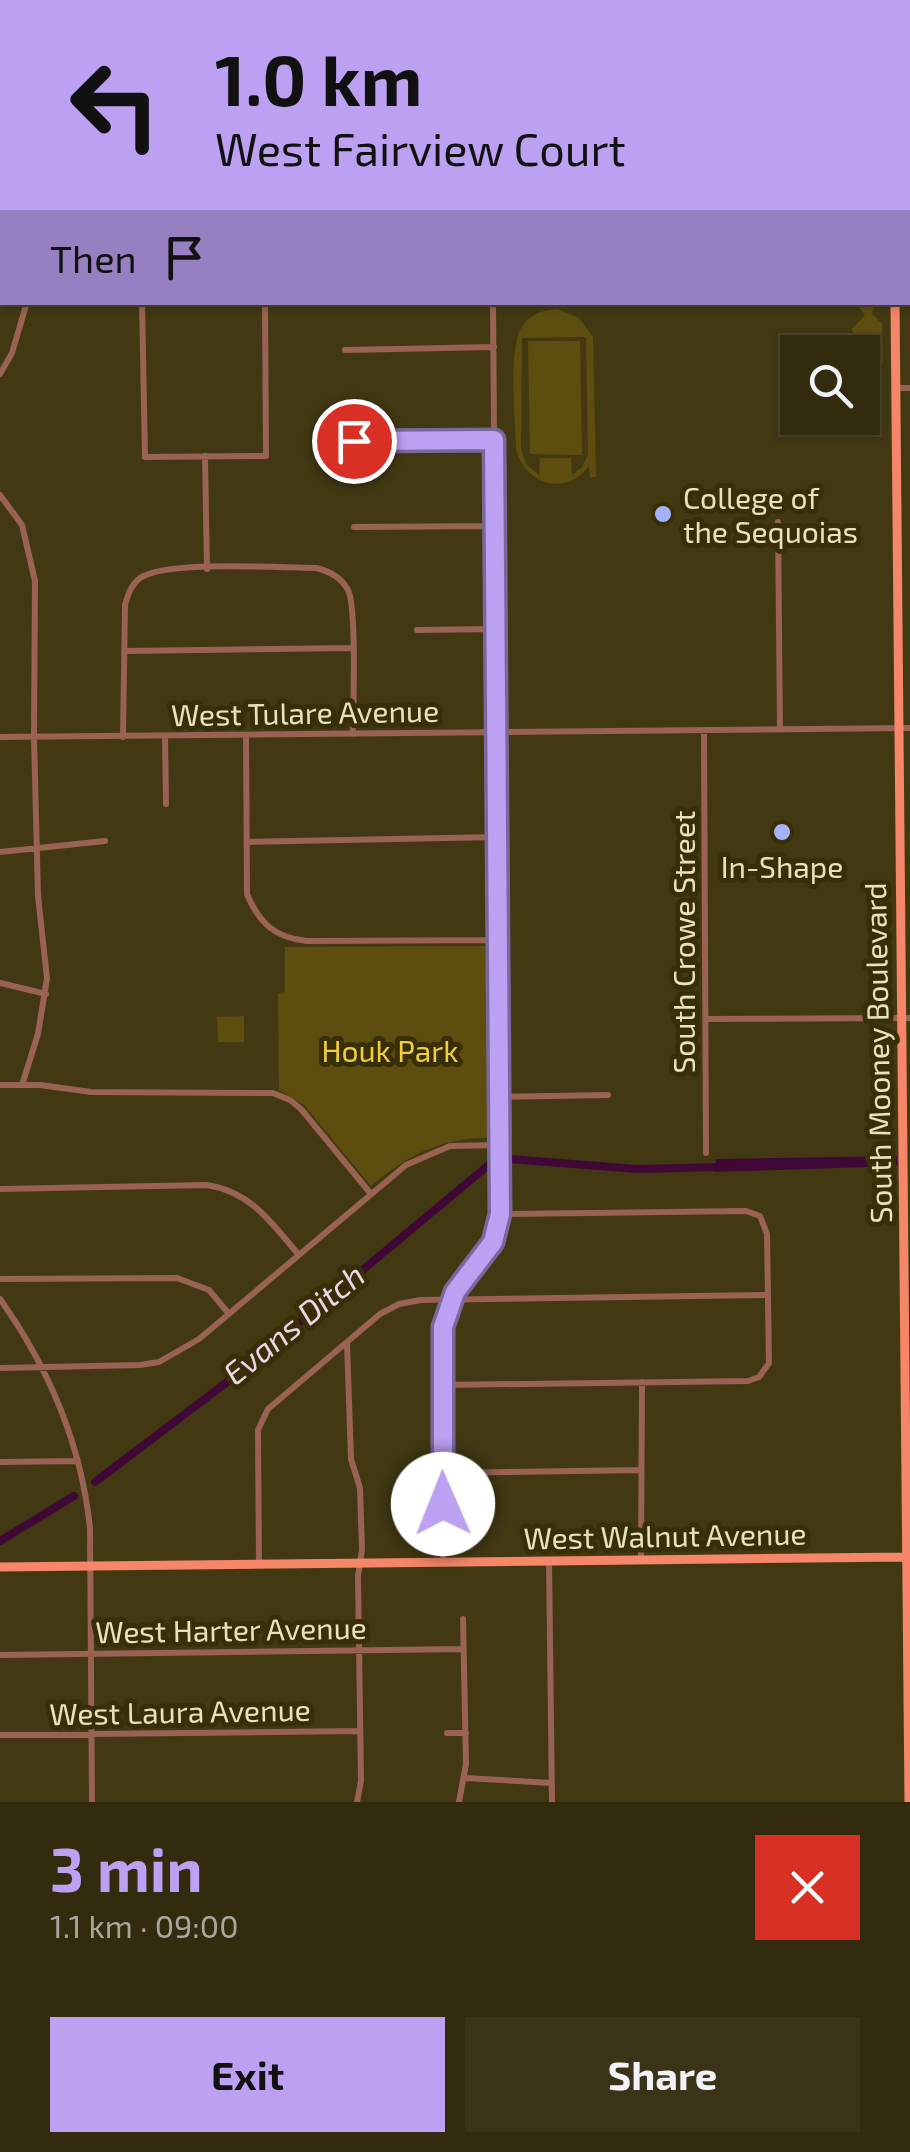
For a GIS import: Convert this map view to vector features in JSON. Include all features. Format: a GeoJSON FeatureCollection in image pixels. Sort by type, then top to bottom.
{"type":"FeatureCollection","features":[{"type":"Feature","properties":{"kind":"main road","name":"South Mooney Boulevard"},"geometry":{"type":"LineString","coordinates":[[896,305],[904,728],[909,1802]]}},
{"type":"Feature","properties":{"kind":"main road"},"geometry":{"type":"LineString","coordinates":[[904,1124],[910,1169]]}},
{"type":"Feature","properties":{"kind":"main road","name":"West Walnut Avenue"},"geometry":{"type":"LineString","coordinates":[[0,1567],[908,1557]]}},
{"type":"Feature","properties":{"kind":"street"},"geometry":{"type":"LineString","coordinates":[[0,374],[12,353],[26,305]]}},
{"type":"Feature","properties":{"kind":"street"},"geometry":{"type":"LineString","coordinates":[[142,305],[145,457],[266,456],[265,305]]}},
{"type":"Feature","properties":{"kind":"street"},"geometry":{"type":"LineString","coordinates":[[443,1562],[443,1327],[452,1300],[487,1254],[500,1214],[494,305]]}},
{"type":"Feature","properties":{"kind":"street"},"geometry":{"type":"LineString","coordinates":[[345,350],[494,347]]}},
{"type":"Feature","properties":{"kind":"street"},"geometry":{"type":"LineString","coordinates":[[896,388],[910,388]]}},
{"type":"Feature","properties":{"kind":"street"},"geometry":{"type":"LineString","coordinates":[[354,441],[494,440]]}},
{"type":"Feature","properties":{"kind":"street"},"geometry":{"type":"LineString","coordinates":[[206,456],[207,568]]}},
{"type":"Feature","properties":{"kind":"street"},"geometry":{"type":"LineString","coordinates":[[0,495],[22,525],[35,580],[37,850],[46,994],[22,1085]]}},
{"type":"Feature","properties":{"kind":"street"},"geometry":{"type":"LineString","coordinates":[[778,522],[780,729]]}},
{"type":"Feature","properties":{"kind":"street"},"geometry":{"type":"LineString","coordinates":[[354,527],[495,526]]}},
{"type":"Feature","properties":{"kind":"street"},"geometry":{"type":"LineString","coordinates":[[123,736],[125,606],[129,591],[138,580],[164,569],[207,568],[316,568],[341,580],[352,601],[353,734]]}},
{"type":"Feature","properties":{"kind":"street"},"geometry":{"type":"LineString","coordinates":[[416,630],[495,630]]}},
{"type":"Feature","properties":{"kind":"street"},"geometry":{"type":"LineString","coordinates":[[126,651],[352,648]]}},
{"type":"Feature","properties":{"kind":"street","name":"West Tulare Avenue"},"geometry":{"type":"LineString","coordinates":[[0,737],[904,728]]}},
{"type":"Feature","properties":{"kind":"street","name":"South Crowe Street"},"geometry":{"type":"LineString","coordinates":[[704,732],[706,1153]]}},
{"type":"Feature","properties":{"kind":"street"},"geometry":{"type":"LineString","coordinates":[[246,735],[247,894],[255,913],[267,927],[291,940],[307,941],[498,940]]}},
{"type":"Feature","properties":{"kind":"street"},"geometry":{"type":"LineString","coordinates":[[165,736],[166,804]]}},
{"type":"Feature","properties":{"kind":"street"},"geometry":{"type":"LineString","coordinates":[[247,842],[497,837]]}},
{"type":"Feature","properties":{"kind":"street"},"geometry":{"type":"LineString","coordinates":[[0,852],[105,842]]}},
{"type":"Feature","properties":{"kind":"street"},"geometry":{"type":"LineString","coordinates":[[0,984],[46,994]]}},
{"type":"Feature","properties":{"kind":"street"},"geometry":{"type":"LineString","coordinates":[[706,1020],[906,1018]]}},
{"type":"Feature","properties":{"kind":"street"},"geometry":{"type":"LineString","coordinates":[[0,1085],[91,1092],[273,1093],[301,1109],[372,1194]]}},
{"type":"Feature","properties":{"kind":"street"},"geometry":{"type":"LineString","coordinates":[[499,1097],[608,1096]]}},
{"type":"Feature","properties":{"kind":"street"},"geometry":{"type":"LineString","coordinates":[[0,1368],[159,1362],[178,1354],[406,1166],[438,1150],[463,1144],[499,1144]]}},
{"type":"Feature","properties":{"kind":"street"},"geometry":{"type":"LineString","coordinates":[[0,1190],[207,1185],[226,1188],[257,1205],[298,1254]]}},
{"type":"Feature","properties":{"kind":"street"},"geometry":{"type":"LineString","coordinates":[[442,1385],[748,1381],[764,1372],[769,1363],[767,1234],[760,1216],[746,1211],[500,1214]]}},
{"type":"Feature","properties":{"kind":"street"},"geometry":{"type":"LineString","coordinates":[[0,1279],[176,1278],[209,1290],[229,1314]]}},
{"type":"Feature","properties":{"kind":"street"},"geometry":{"type":"LineString","coordinates":[[259,1564],[261,1419],[380,1314],[400,1304],[452,1300],[768,1295]]}},
{"type":"Feature","properties":{"kind":"street"},"geometry":{"type":"LineString","coordinates":[[0,1299],[43,1367],[59,1401],[86,1495],[92,1802]]}},
{"type":"Feature","properties":{"kind":"street"},"geometry":{"type":"LineString","coordinates":[[347,1343],[351,1459],[360,1488],[361,1781],[357,1802]]}},
{"type":"Feature","properties":{"kind":"street"},"geometry":{"type":"LineString","coordinates":[[641,1560],[642,1382]]}},
{"type":"Feature","properties":{"kind":"street"},"geometry":{"type":"LineString","coordinates":[[0,1462],[78,1460]]}},
{"type":"Feature","properties":{"kind":"street"},"geometry":{"type":"LineString","coordinates":[[442,1472],[642,1470]]}},
{"type":"Feature","properties":{"kind":"street"},"geometry":{"type":"LineString","coordinates":[[549,1562],[552,1802]]}},
{"type":"Feature","properties":{"kind":"street"},"geometry":{"type":"LineString","coordinates":[[459,1802],[465,1778],[466,1733],[463,1619]]}},
{"type":"Feature","properties":{"kind":"street","name":"West Harter Avenue"},"geometry":{"type":"LineString","coordinates":[[0,1654],[463,1648]]}},
{"type":"Feature","properties":{"kind":"street","name":"West Laura Avenue"},"geometry":{"type":"LineString","coordinates":[[0,1735],[360,1731]]}},
{"type":"Feature","properties":{"kind":"street"},"geometry":{"type":"LineString","coordinates":[[447,1732],[466,1733]]}},
{"type":"Feature","properties":{"kind":"street"},"geometry":{"type":"LineString","coordinates":[[465,1778],[552,1783]]}},
{"type":"Feature","properties":{"kind":"green space"},"geometry":{"type":"Polygon","coordinates":[[[858,305],[877,305],[872,314],[882,324],[883,363],[880,335],[856,335],[851,330],[865,315],[858,305]]]}},
{"type":"Feature","properties":{"kind":"green space"},"geometry":{"type":"Polygon","coordinates":[[[557,309],[579,318],[593,337],[596,477],[590,477],[589,466],[580,476],[558,484],[537,479],[521,462],[516,450],[514,404],[518,336],[530,318],[557,309]],[[586,337],[522,338],[521,449],[526,464],[539,475],[540,458],[571,458],[572,475],[582,467],[588,454],[586,337]]]}},
{"type":"Feature","properties":{"kind":"green space"},"geometry":{"type":"Polygon","coordinates":[[[528,341],[580,341],[582,455],[530,454],[528,341]]]}},
{"type":"Feature","properties":{"kind":"green space","name":"Houk Park"},"geometry":{"type":"Polygon","coordinates":[[[491,946],[493,1138],[442,1144],[399,1165],[371,1186],[304,1105],[279,1090],[278,993],[285,992],[285,947],[491,946]]]}},
{"type":"Feature","properties":{"kind":"green space"},"geometry":{"type":"Polygon","coordinates":[[[244,1016],[244,1042],[218,1042],[217,1017],[244,1016]]]}},
{"type":"Feature","properties":{"kind":"shaded area"},"geometry":{"type":"Polygon","coordinates":[[[897,1156],[897,1166],[715,1172],[716,1159],[897,1156]]]}},
{"type":"Feature","properties":{"kind":"waterway","name":"Evans Ditch"},"geometry":{"type":"LineString","coordinates":[[509,1159],[637,1169],[725,1167]]}},
{"type":"Feature","properties":{"kind":"waterway","name":"Evans Ditch"},"geometry":{"type":"LineString","coordinates":[[95,1482],[239,1373],[491,1163]]}},
{"type":"Feature","properties":{"kind":"waterway","name":"Evans Ditch"},"geometry":{"type":"LineString","coordinates":[[0,1541],[74,1496]]}},
{"type":"Feature","properties":{"kind":"place","name":"College of the Sequoias"},"geometry":{"type":"Point","coordinates":[663,514]}},
{"type":"Feature","properties":{"kind":"place","name":"In-Shape"},"geometry":{"type":"Point","coordinates":[782,832]}},
{"type":"Feature","properties":{"kind":"route"},"geometry":{"type":"LineString","coordinates":[[354,441],[494,440],[500,1214],[487,1254],[455,1292],[443,1327],[443,1504]]}}]}
